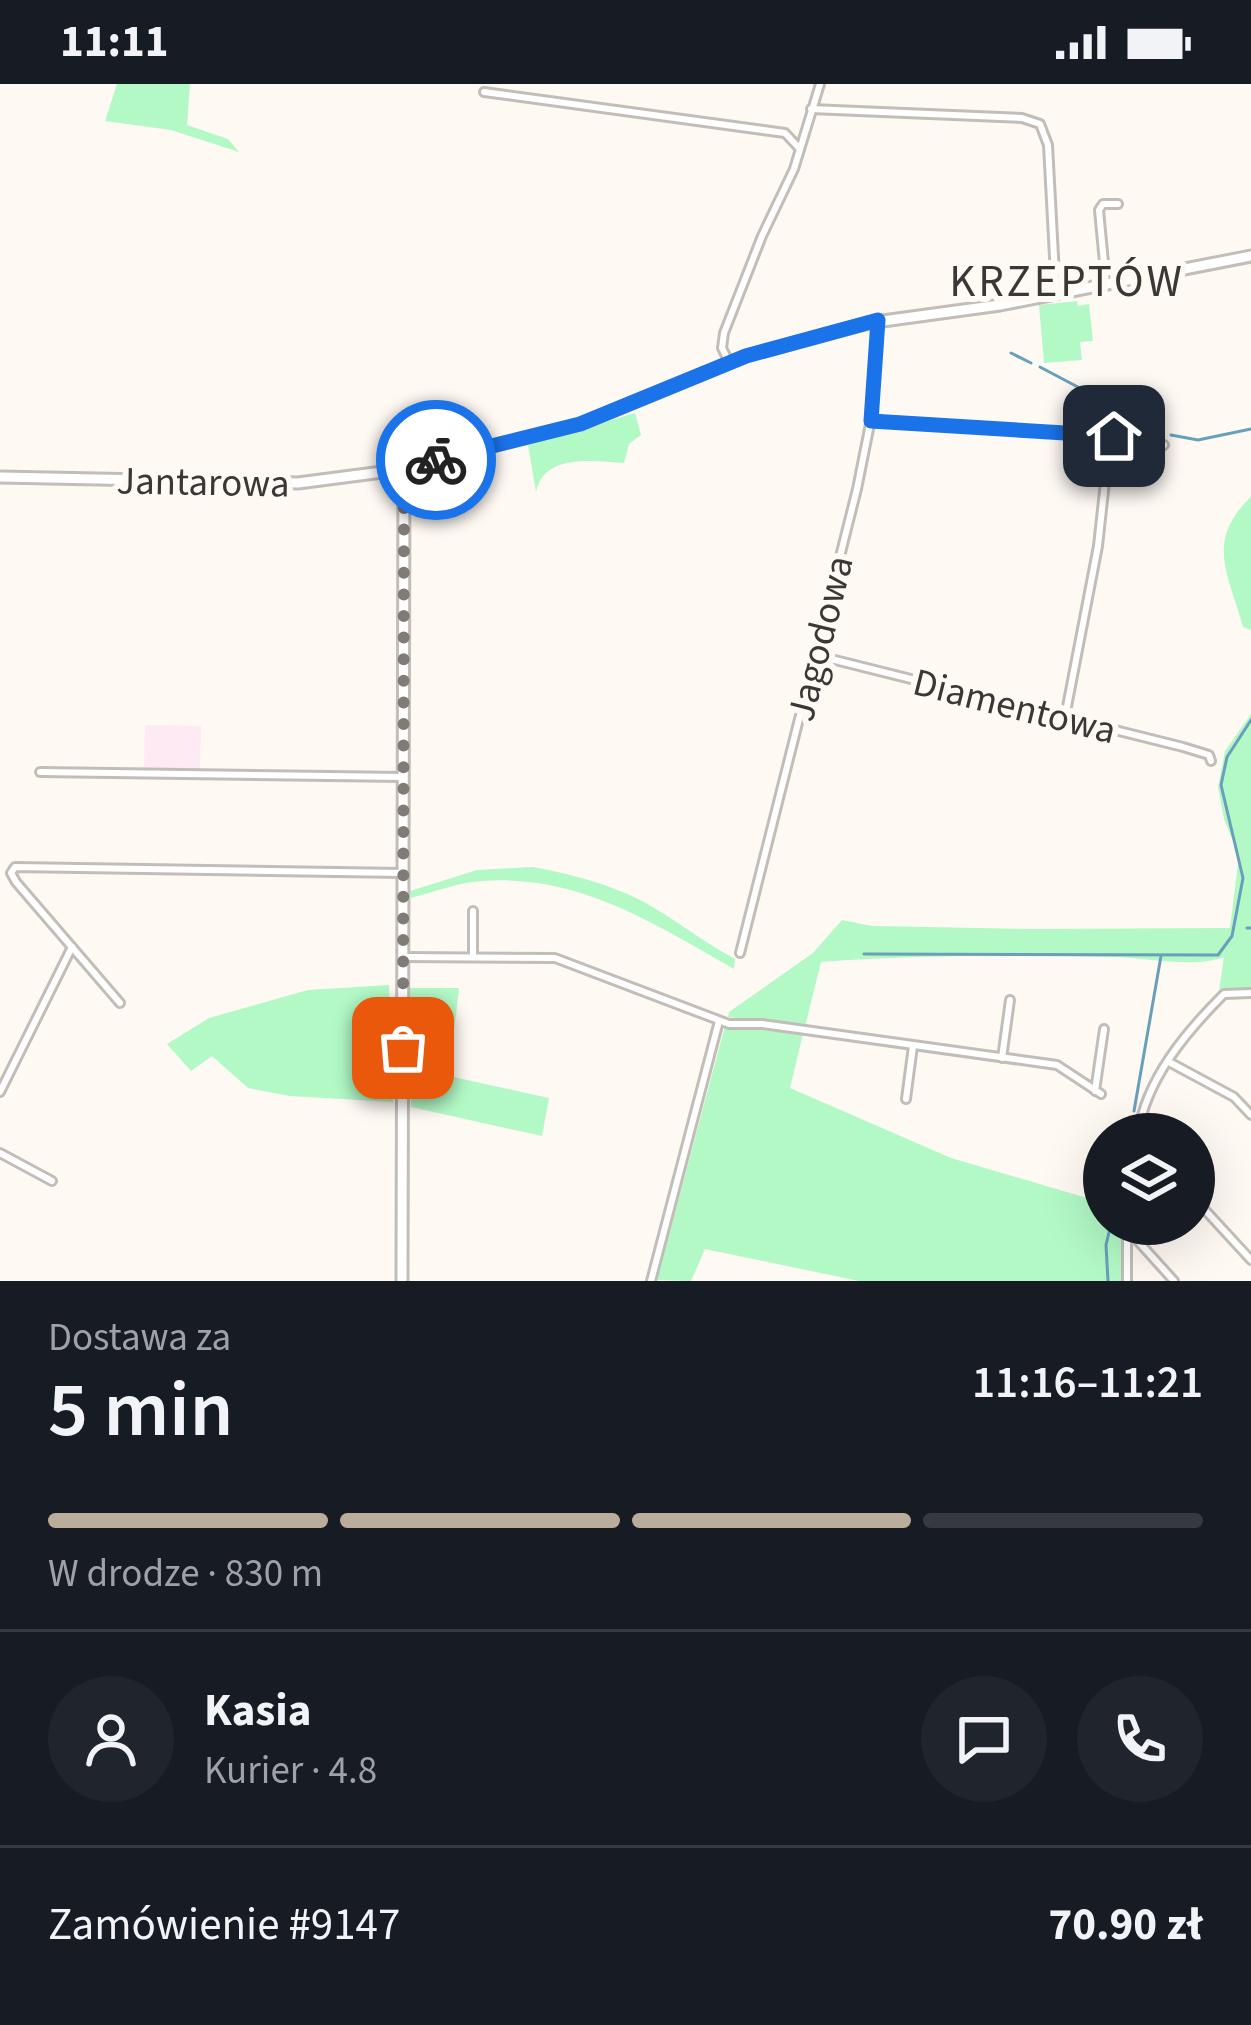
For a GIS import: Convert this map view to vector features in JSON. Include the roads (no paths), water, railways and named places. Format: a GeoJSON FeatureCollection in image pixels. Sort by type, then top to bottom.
{"type":"FeatureCollection","features":[{"type":"Feature","properties":{"kind":"street"},"geometry":{"type":"LineString","coordinates":[[729,362],[722,348],[724,334],[800,149],[820,84]]}},
{"type":"Feature","properties":{"kind":"street"},"geometry":{"type":"LineString","coordinates":[[484,92],[784,133],[800,149]]}},
{"type":"Feature","properties":{"kind":"street"},"geometry":{"type":"LineString","coordinates":[[811,109],[1022,118],[1040,124],[1048,146],[1056,294]]}},
{"type":"Feature","properties":{"kind":"street"},"geometry":{"type":"LineString","coordinates":[[1106,284],[1099,211],[1103,204],[1118,204]]}},
{"type":"Feature","properties":{"kind":"street","name":"Jantarowa"},"geometry":{"type":"LineString","coordinates":[[0,477],[298,483],[404,468],[595,420],[729,362],[878,320],[977,309],[1251,256]]}},
{"type":"Feature","properties":{"kind":"street","name":"Jagodowa"},"geometry":{"type":"LineString","coordinates":[[740,953],[871,421],[878,320]]}},
{"type":"Feature","properties":{"kind":"street"},"geometry":{"type":"LineString","coordinates":[[871,421],[1110,436],[1165,445]]}},
{"type":"Feature","properties":{"kind":"street"},"geometry":{"type":"LineString","coordinates":[[1065,717],[1098,546],[1110,436]]}},
{"type":"Feature","properties":{"kind":"street"},"geometry":{"type":"LineString","coordinates":[[402,1281],[404,468]]}},
{"type":"Feature","properties":{"kind":"street","name":"Diamentowa"},"geometry":{"type":"LineString","coordinates":[[814,655],[1209,754],[1211,761]]}},
{"type":"Feature","properties":{"kind":"street"},"geometry":{"type":"LineString","coordinates":[[40,772],[403,777]]}},
{"type":"Feature","properties":{"kind":"street"},"geometry":{"type":"LineString","coordinates":[[120,1003],[11,873],[15,867],[403,873]]}},
{"type":"Feature","properties":{"kind":"street"},"geometry":{"type":"LineString","coordinates":[[473,911],[473,956]]}},
{"type":"Feature","properties":{"kind":"street"},"geometry":{"type":"LineString","coordinates":[[0,1092],[72,947]]}},
{"type":"Feature","properties":{"kind":"street"},"geometry":{"type":"LineString","coordinates":[[403,957],[563,960],[718,1021],[1057,1065],[1098,1093],[1104,1029]]}},
{"type":"Feature","properties":{"kind":"street"},"geometry":{"type":"LineString","coordinates":[[1142,1113],[1169,1062],[1200,1018],[1224,994],[1251,993]]}},
{"type":"Feature","properties":{"kind":"street"},"geometry":{"type":"LineString","coordinates":[[1002,1058],[1010,1000]]}},
{"type":"Feature","properties":{"kind":"street"},"geometry":{"type":"LineString","coordinates":[[651,1281],[718,1021]]}},
{"type":"Feature","properties":{"kind":"street"},"geometry":{"type":"LineString","coordinates":[[906,1099],[913,1046]]}},
{"type":"Feature","properties":{"kind":"street"},"geometry":{"type":"LineString","coordinates":[[1169,1062],[1234,1097],[1251,1115]]}},
{"type":"Feature","properties":{"kind":"street"},"geometry":{"type":"LineString","coordinates":[[0,1154],[52,1181]]}},
{"type":"Feature","properties":{"kind":"street"},"geometry":{"type":"LineString","coordinates":[[1215,1221],[1251,1260]]}},
{"type":"Feature","properties":{"kind":"street"},"geometry":{"type":"LineString","coordinates":[[1126,1245],[1126,1281]]}},
{"type":"Feature","properties":{"kind":"street"},"geometry":{"type":"LineString","coordinates":[[1142,1245],[1174,1281]]}},
{"type":"Feature","properties":{"kind":"waterway"},"geometry":{"type":"LineString","coordinates":[[1011,353],[1031,363]]}},
{"type":"Feature","properties":{"kind":"waterway"},"geometry":{"type":"LineString","coordinates":[[1040,367],[1161,431]]}},
{"type":"Feature","properties":{"kind":"waterway"},"geometry":{"type":"LineString","coordinates":[[1171,435],[1198,440],[1251,429]]}},
{"type":"Feature","properties":{"kind":"waterway"},"geometry":{"type":"LineString","coordinates":[[864,954],[1218,955],[1232,936],[1243,878],[1221,785],[1227,757],[1251,720]]}},
{"type":"Feature","properties":{"kind":"waterway"},"geometry":{"type":"LineString","coordinates":[[1134,1111],[1161,956]]}},
{"type":"Feature","properties":{"kind":"waterway"},"geometry":{"type":"LineString","coordinates":[[1106,1245],[1108,1281]]}},
{"type":"Feature","properties":{"kind":"district","name":"KRZEPTÓW"},"geometry":{"type":"Point","coordinates":[1067,280]}}]}
